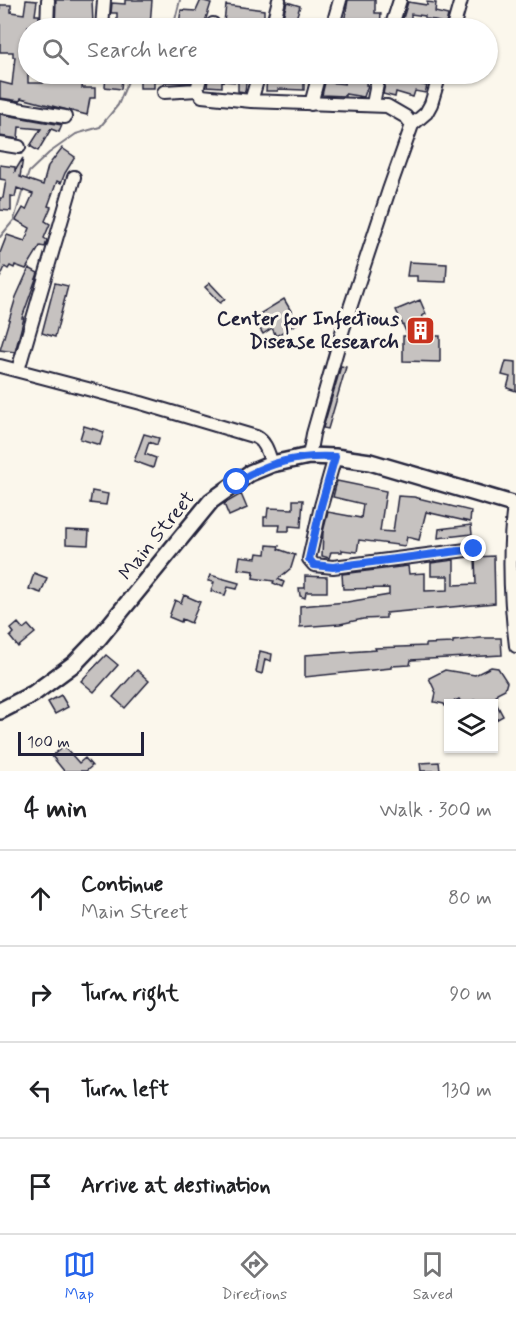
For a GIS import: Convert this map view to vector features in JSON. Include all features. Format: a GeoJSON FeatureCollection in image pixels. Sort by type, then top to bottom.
{"type":"FeatureCollection","features":[{"type":"Feature","properties":{"kind":"main road","name":"Main Street"},"geometry":{"type":"LineString","coordinates":[[0,711],[33,694],[75,663],[99,638],[211,501],[250,473],[272,464],[309,456],[370,462],[515,505]]}},
{"type":"Feature","properties":{"kind":"street"},"geometry":{"type":"LineString","coordinates":[[47,18],[48,0]]}},
{"type":"Feature","properties":{"kind":"street"},"geometry":{"type":"LineString","coordinates":[[103,18],[104,0]]}},
{"type":"Feature","properties":{"kind":"street"},"geometry":{"type":"LineString","coordinates":[[274,18],[279,0]]}},
{"type":"Feature","properties":{"kind":"street"},"geometry":{"type":"LineString","coordinates":[[335,18],[340,0]]}},
{"type":"Feature","properties":{"kind":"street"},"geometry":{"type":"LineString","coordinates":[[395,18],[400,0]]}},
{"type":"Feature","properties":{"kind":"street"},"geometry":{"type":"LineString","coordinates":[[456,18],[460,0]]}},
{"type":"Feature","properties":{"kind":"street"},"geometry":{"type":"LineString","coordinates":[[198,84],[198,94],[206,97],[311,104],[373,104],[394,109],[406,117],[412,125]]}},
{"type":"Feature","properties":{"kind":"street"},"geometry":{"type":"LineString","coordinates":[[251,101],[256,84]]}},
{"type":"Feature","properties":{"kind":"street"},"geometry":{"type":"LineString","coordinates":[[311,104],[317,84]]}},
{"type":"Feature","properties":{"kind":"street"},"geometry":{"type":"LineString","coordinates":[[373,104],[377,84]]}},
{"type":"Feature","properties":{"kind":"street"},"geometry":{"type":"LineString","coordinates":[[309,456],[313,434],[343,329],[412,125],[426,113],[437,84]]}},
{"type":"Feature","properties":{"kind":"street"},"geometry":{"type":"LineString","coordinates":[[164,92],[197,90]]}},
{"type":"Feature","properties":{"kind":"street"},"geometry":{"type":"LineString","coordinates":[[0,106],[65,117]]}},
{"type":"Feature","properties":{"kind":"street"},"geometry":{"type":"LineString","coordinates":[[0,144],[19,147]]}},
{"type":"Feature","properties":{"kind":"street"},"geometry":{"type":"LineString","coordinates":[[18,370],[74,177]]}},
{"type":"Feature","properties":{"kind":"street"},"geometry":{"type":"LineString","coordinates":[[0,366],[141,403],[255,437],[262,440],[272,464]]}},
{"type":"Feature","properties":{"kind":"street"},"geometry":{"type":"LineString","coordinates":[[335,457],[309,559],[314,565],[333,567],[474,549]]}},
{"type":"Feature","properties":{"kind":"street"},"geometry":{"type":"LineString","coordinates":[[515,505],[510,560],[516,646]]}},
{"type":"Feature","properties":{"kind":"building"},"geometry":{"type":"Polygon","coordinates":[[[26,0],[37,1],[35,15],[39,15],[39,18],[18,18],[18,84],[83,84],[82,88],[95,88],[95,98],[90,98],[87,115],[21,98],[20,101],[0,98],[0,82],[12,85],[15,57],[13,57],[13,52],[0,52],[0,5],[11,5],[11,12],[24,14],[26,0]]]}},
{"type":"Feature","properties":{"kind":"building"},"geometry":{"type":"Polygon","coordinates":[[[56,0],[92,0],[93,18],[55,18],[56,0]]]}},
{"type":"Feature","properties":{"kind":"building"},"geometry":{"type":"Polygon","coordinates":[[[125,0],[152,0],[151,18],[117,18],[117,13],[111,13],[112,3],[125,4],[125,0]]]}},
{"type":"Feature","properties":{"kind":"building"},"geometry":{"type":"Polygon","coordinates":[[[201,0],[211,3],[206,18],[180,18],[181,10],[196,11],[201,0]]]}},
{"type":"Feature","properties":{"kind":"building"},"geometry":{"type":"Polygon","coordinates":[[[348,0],[375,0],[375,13],[381,13],[381,18],[345,18],[348,0]]]}},
{"type":"Feature","properties":{"kind":"building"},"geometry":{"type":"Polygon","coordinates":[[[287,2],[300,6],[296,18],[283,18],[287,2]]]}},
{"type":"Feature","properties":{"kind":"building"},"geometry":{"type":"Polygon","coordinates":[[[408,2],[427,5],[427,2],[436,3],[435,12],[448,15],[447,18],[425,18],[425,16],[411,14],[411,18],[403,18],[408,2]]]}},
{"type":"Feature","properties":{"kind":"building"},"geometry":{"type":"Polygon","coordinates":[[[226,5],[264,10],[264,18],[224,18],[226,5]]]}},
{"type":"Feature","properties":{"kind":"building"},"geometry":{"type":"Polygon","coordinates":[[[105,84],[121,84],[121,89],[105,87],[105,84]]]}},
{"type":"Feature","properties":{"kind":"building"},"geometry":{"type":"Polygon","coordinates":[[[140,84],[154,84],[154,88],[140,88],[140,84]]]}},
{"type":"Feature","properties":{"kind":"building"},"geometry":{"type":"Polygon","coordinates":[[[207,84],[222,84],[222,87],[207,86],[207,84]]]}},
{"type":"Feature","properties":{"kind":"building"},"geometry":{"type":"Polygon","coordinates":[[[238,84],[246,84],[245,92],[238,91],[238,84]]]}},
{"type":"Feature","properties":{"kind":"building"},"geometry":{"type":"Polygon","coordinates":[[[266,84],[304,84],[304,90],[266,91],[266,84]]]}},
{"type":"Feature","properties":{"kind":"building"},"geometry":{"type":"Polygon","coordinates":[[[325,84],[368,85],[364,97],[345,94],[345,96],[322,95],[325,84]]]}},
{"type":"Feature","properties":{"kind":"building"},"geometry":{"type":"Polygon","coordinates":[[[385,84],[427,86],[425,93],[415,91],[413,97],[396,92],[395,97],[383,94],[385,84]]]}},
{"type":"Feature","properties":{"kind":"building"},"geometry":{"type":"Polygon","coordinates":[[[0,114],[62,125],[59,132],[51,129],[38,151],[30,146],[41,129],[19,127],[18,139],[0,136],[0,114]]]}},
{"type":"Feature","properties":{"kind":"building"},"geometry":{"type":"Polygon","coordinates":[[[62,148],[75,157],[61,183],[57,181],[48,206],[51,207],[45,221],[50,224],[44,238],[47,240],[45,247],[40,246],[26,269],[15,265],[14,268],[5,267],[0,278],[0,253],[7,235],[25,241],[30,228],[16,220],[23,208],[26,210],[33,194],[17,188],[15,197],[11,196],[11,211],[0,210],[0,198],[3,198],[6,180],[0,179],[0,165],[15,167],[15,171],[23,158],[20,177],[43,185],[48,166],[62,148]]]}},
{"type":"Feature","properties":{"kind":"building"},"geometry":{"type":"Polygon","coordinates":[[[409,262],[447,264],[446,282],[417,281],[417,276],[407,276],[409,262]]]}},
{"type":"Feature","properties":{"kind":"building"},"geometry":{"type":"Polygon","coordinates":[[[29,268],[38,273],[22,318],[24,318],[15,352],[0,350],[16,297],[29,268]]]}},
{"type":"Feature","properties":{"kind":"building"},"geometry":{"type":"Polygon","coordinates":[[[55,283],[68,286],[55,337],[42,333],[55,283]]]}},
{"type":"Feature","properties":{"kind":"building"},"geometry":{"type":"Polygon","coordinates":[[[210,283],[225,299],[220,303],[205,287],[210,283]]]}},
{"type":"Feature","properties":{"kind":"building"},"geometry":{"type":"Polygon","coordinates":[[[284,299],[298,323],[276,336],[272,328],[263,334],[253,318],[284,299]]]}},
{"type":"Feature","properties":{"kind":"building","name":"Center for Infectious Disease Research"},"geometry":{"type":"Polygon","coordinates":[[[420,300],[426,314],[422,316],[434,336],[440,336],[440,362],[403,361],[403,336],[408,336],[396,310],[420,300]]]}},
{"type":"Feature","properties":{"kind":"building"},"geometry":{"type":"Polygon","coordinates":[[[506,361],[516,362],[516,391],[507,388],[510,377],[502,375],[506,361]]]}},
{"type":"Feature","properties":{"kind":"building"},"geometry":{"type":"Polygon","coordinates":[[[341,366],[346,367],[328,429],[323,428],[341,366]]]}},
{"type":"Feature","properties":{"kind":"building"},"geometry":{"type":"Polygon","coordinates":[[[84,426],[104,432],[100,445],[80,439],[84,426]]]}},
{"type":"Feature","properties":{"kind":"building"},"geometry":{"type":"Polygon","coordinates":[[[144,434],[159,438],[157,445],[149,442],[145,454],[156,458],[153,468],[134,461],[144,434]]]}},
{"type":"Feature","properties":{"kind":"building"},"geometry":{"type":"Polygon","coordinates":[[[337,481],[386,491],[380,531],[393,532],[398,496],[414,497],[471,511],[470,522],[426,512],[419,540],[407,537],[405,546],[359,540],[357,552],[342,550],[342,552],[331,552],[329,558],[322,556],[323,532],[328,512],[361,518],[363,504],[333,497],[337,481]]]}},
{"type":"Feature","properties":{"kind":"building"},"geometry":{"type":"Polygon","coordinates":[[[92,491],[108,494],[106,505],[90,503],[92,491]]]}},
{"type":"Feature","properties":{"kind":"building"},"geometry":{"type":"Polygon","coordinates":[[[241,494],[247,508],[229,516],[224,504],[241,494]]]}},
{"type":"Feature","properties":{"kind":"building"},"geometry":{"type":"Polygon","coordinates":[[[293,500],[303,500],[301,527],[289,526],[289,531],[279,531],[280,525],[264,525],[264,517],[267,517],[268,508],[293,509],[293,500]]]}},
{"type":"Feature","properties":{"kind":"building"},"geometry":{"type":"Polygon","coordinates":[[[471,525],[472,534],[438,538],[439,529],[471,525]]]}},
{"type":"Feature","properties":{"kind":"building"},"geometry":{"type":"Polygon","coordinates":[[[66,530],[89,531],[88,545],[66,544],[66,530]]]}},
{"type":"Feature","properties":{"kind":"building"},"geometry":{"type":"Polygon","coordinates":[[[267,545],[279,546],[278,549],[295,555],[291,568],[278,579],[284,582],[282,587],[273,583],[274,581],[253,578],[254,571],[238,569],[240,556],[256,558],[257,553],[266,554],[267,545]]]}},
{"type":"Feature","properties":{"kind":"building"},"geometry":{"type":"Polygon","coordinates":[[[494,556],[495,603],[386,613],[386,618],[300,627],[300,606],[389,595],[389,588],[343,589],[342,574],[408,566],[409,574],[425,573],[425,591],[448,590],[448,576],[431,576],[431,563],[454,560],[454,585],[476,584],[475,557],[494,556]]]}},
{"type":"Feature","properties":{"kind":"building"},"geometry":{"type":"Polygon","coordinates":[[[34,573],[47,578],[41,593],[29,589],[34,573]]]}},
{"type":"Feature","properties":{"kind":"building"},"geometry":{"type":"Polygon","coordinates":[[[210,575],[239,583],[237,589],[228,587],[225,595],[211,591],[214,582],[208,581],[210,575]]]}},
{"type":"Feature","properties":{"kind":"building"},"geometry":{"type":"Polygon","coordinates":[[[305,576],[327,577],[327,592],[306,592],[305,598],[300,596],[299,588],[305,588],[305,576]]]}},
{"type":"Feature","properties":{"kind":"building"},"geometry":{"type":"Polygon","coordinates":[[[184,595],[200,602],[191,623],[169,617],[175,600],[181,603],[184,595]]]}},
{"type":"Feature","properties":{"kind":"building"},"geometry":{"type":"Polygon","coordinates":[[[18,623],[23,629],[28,625],[35,633],[18,647],[10,637],[14,633],[11,629],[18,623]]]}},
{"type":"Feature","properties":{"kind":"building"},"geometry":{"type":"Polygon","coordinates":[[[501,638],[502,655],[411,660],[410,665],[305,677],[305,655],[426,646],[426,644],[453,643],[453,641],[501,638]]]}},
{"type":"Feature","properties":{"kind":"building"},"geometry":{"type":"Polygon","coordinates":[[[260,651],[272,654],[271,661],[265,659],[262,674],[256,672],[260,651]]]}},
{"type":"Feature","properties":{"kind":"building"},"geometry":{"type":"Polygon","coordinates":[[[106,655],[118,665],[94,692],[81,681],[106,655]]]}},
{"type":"Feature","properties":{"kind":"building"},"geometry":{"type":"Polygon","coordinates":[[[491,667],[498,668],[507,682],[505,689],[497,693],[496,699],[444,699],[444,704],[434,702],[436,693],[429,678],[445,670],[475,675],[491,667]]]}},
{"type":"Feature","properties":{"kind":"building"},"geometry":{"type":"Polygon","coordinates":[[[137,670],[149,681],[125,708],[113,697],[137,670]]]}},
{"type":"Feature","properties":{"kind":"building"},"geometry":{"type":"Polygon","coordinates":[[[61,695],[68,707],[55,714],[48,702],[61,695]]]}},
{"type":"Feature","properties":{"kind":"building"},"geometry":{"type":"Polygon","coordinates":[[[498,707],[503,716],[498,719],[498,707]]]}},
{"type":"Feature","properties":{"kind":"building"},"geometry":{"type":"Polygon","coordinates":[[[64,746],[79,763],[85,758],[92,766],[86,771],[64,771],[52,756],[64,746]]]}},
{"type":"Feature","properties":{"kind":"building"},"geometry":{"type":"Polygon","coordinates":[[[439,762],[440,771],[421,771],[420,763],[439,762]]]}},
{"type":"Feature","properties":{"kind":"waterway"},"geometry":{"type":"LineString","coordinates":[[176,18],[180,0]]}},
{"type":"Feature","properties":{"kind":"waterway"},"geometry":{"type":"LineString","coordinates":[[26,181],[29,172],[49,153],[76,134],[100,127],[118,105],[127,84]]}},
{"type":"Feature","properties":{"kind":"waterway"},"geometry":{"type":"LineString","coordinates":[[0,237],[14,220],[23,189]]}},
{"type":"Feature","properties":{"kind":"place","name":"Center for Infectious Disease Research"},"geometry":{"type":"Point","coordinates":[420,330]}},
{"type":"Feature","properties":{"kind":"route"},"geometry":{"type":"LineString","coordinates":[[237,482],[250,473],[286,459],[309,456],[335,457],[309,559],[314,565],[333,567],[474,549]]}}]}
